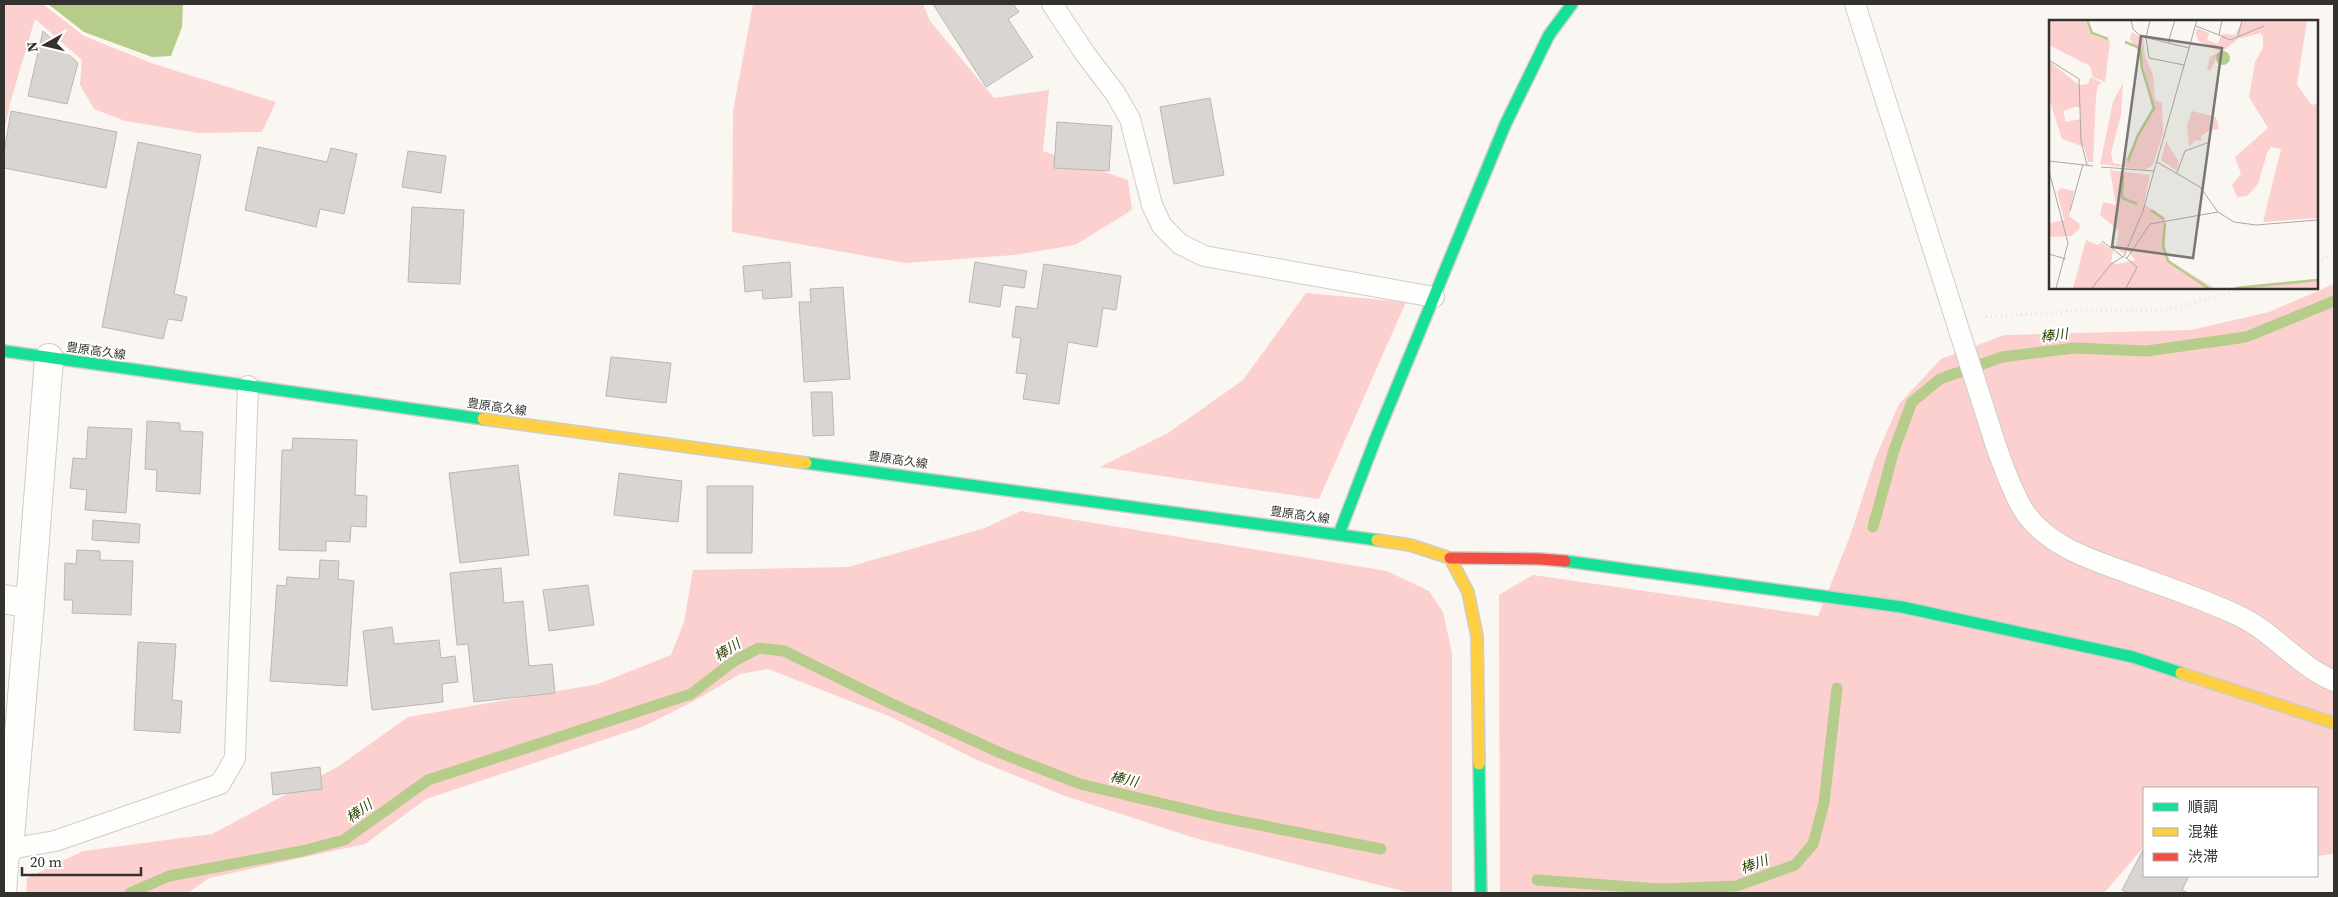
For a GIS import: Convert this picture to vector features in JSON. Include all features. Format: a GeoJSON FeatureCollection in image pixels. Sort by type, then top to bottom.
{"type":"FeatureCollection","features":[{"type":"Feature","properties":{"kind":"main road"},"geometry":{"type":"LineString","coordinates":[[1339,534],[1377,434],[1505,125],[1549,35],[1572,4]]}},
{"type":"Feature","properties":{"kind":"main road","name":"豊原高久線"},"geometry":{"type":"LineString","coordinates":[[4,351],[248,386],[1339,534],[1410,545],[1450,558],[1540,559],[1602,565],[1902,607],[2133,657],[2334,723]]}},
{"type":"Feature","properties":{"kind":"main road"},"geometry":{"type":"LineString","coordinates":[[1450,558],[1468,592],[1477,636],[1481,893]]}},
{"type":"Feature","properties":{"kind":"street"},"geometry":{"type":"LineString","coordinates":[[6,848],[30,604],[49,358]]}},
{"type":"Feature","properties":{"kind":"street"},"geometry":{"type":"LineString","coordinates":[[4,599],[30,604]]}},
{"type":"Feature","properties":{"kind":"lane"},"geometry":{"type":"LineString","coordinates":[[1052,4],[1086,55],[1115,92],[1130,119],[1152,205],[1162,226],[1180,244],[1204,256],[1434,297]]}},
{"type":"Feature","properties":{"kind":"lane"},"geometry":{"type":"LineString","coordinates":[[1855,4],[1996,449],[2010,485],[2025,513],[2050,538],[2075,553],[2238,615],[2268,634],[2319,674],[2334,680]]}},
{"type":"Feature","properties":{"kind":"lane"},"geometry":{"type":"LineString","coordinates":[[6,893],[6,848],[54,841],[220,784],[235,758],[248,386]]}},
{"type":"Feature","properties":{"kind":"path"},"geometry":{"type":"LineString","coordinates":[[2318,261],[2334,254]]}},
{"type":"Feature","properties":{"kind":"path"},"geometry":{"type":"LineString","coordinates":[[1956,319],[2076,311],[2168,310],[2242,289]]}},
{"type":"Feature","properties":{"kind":"shaded area"},"geometry":{"type":"Polygon","coordinates":[[[4,4],[43,4],[84,36],[154,64],[276,102],[262,132],[199,133],[125,121],[94,109],[80,85],[82,60],[35,19],[11,100],[4,131],[4,4]]]}},
{"type":"Feature","properties":{"kind":"shaded area"},"geometry":{"type":"Polygon","coordinates":[[[48,4],[183,4],[182,27],[171,56],[152,57],[84,32],[48,4]]]}},
{"type":"Feature","properties":{"kind":"shaded area"},"geometry":{"type":"Polygon","coordinates":[[[753,4],[923,4],[930,21],[994,98],[1049,90],[1043,151],[1128,180],[1132,210],[1075,245],[1014,255],[905,263],[732,232],[733,111],[753,4]]]}},
{"type":"Feature","properties":{"kind":"shaded area"},"geometry":{"type":"Polygon","coordinates":[[[2334,284],[2334,854],[2318,856],[2318,787],[2143,787],[2143,848],[2104,893],[1500,893],[1499,595],[1533,575],[1818,616],[1850,536],[1875,459],[1899,404],[1941,359],[2004,335],[2191,330],[2269,312],[2334,284]]]}},
{"type":"Feature","properties":{"kind":"shaded area"},"geometry":{"type":"Polygon","coordinates":[[[1306,293],[1406,302],[1319,499],[1100,467],[1168,433],[1243,380],[1306,293]]]}},
{"type":"Feature","properties":{"kind":"shaded area"},"geometry":{"type":"Polygon","coordinates":[[[1021,511],[1387,571],[1429,591],[1443,612],[1452,653],[1452,893],[1411,893],[1315,869],[1195,838],[1065,796],[977,760],[891,717],[768,669],[740,674],[694,701],[642,727],[426,799],[365,844],[209,878],[188,893],[26,893],[27,878],[83,851],[212,834],[339,766],[408,717],[598,684],[671,655],[684,622],[693,570],[848,567],[985,528],[1021,511]]]}},
{"type":"Feature","properties":{"kind":"building"},"geometry":{"type":"Polygon","coordinates":[[[933,4],[1013,4],[1019,12],[1008,19],[1033,57],[986,87],[933,4]]]}},
{"type":"Feature","properties":{"kind":"building"},"geometry":{"type":"Polygon","coordinates":[[[43,31],[78,63],[67,104],[28,96],[43,31]]]}},
{"type":"Feature","properties":{"kind":"building"},"geometry":{"type":"Polygon","coordinates":[[[1210,98],[1224,175],[1174,184],[1160,107],[1210,98]]]}},
{"type":"Feature","properties":{"kind":"building"},"geometry":{"type":"Polygon","coordinates":[[[11,111],[117,132],[106,188],[4,168],[4,152],[11,111]]]}},
{"type":"Feature","properties":{"kind":"building"},"geometry":{"type":"Polygon","coordinates":[[[1057,122],[1112,126],[1109,171],[1054,168],[1057,122]]]}},
{"type":"Feature","properties":{"kind":"building"},"geometry":{"type":"Polygon","coordinates":[[[138,142],[201,155],[174,294],[187,297],[182,321],[168,319],[163,339],[102,327],[138,142]]]}},
{"type":"Feature","properties":{"kind":"building"},"geometry":{"type":"Polygon","coordinates":[[[258,147],[327,162],[331,148],[357,154],[344,214],[320,209],[316,227],[245,210],[258,147]]]}},
{"type":"Feature","properties":{"kind":"building"},"geometry":{"type":"Polygon","coordinates":[[[408,151],[446,156],[441,193],[402,187],[408,151]]]}},
{"type":"Feature","properties":{"kind":"building"},"geometry":{"type":"Polygon","coordinates":[[[412,207],[464,210],[460,284],[408,282],[412,207]]]}},
{"type":"Feature","properties":{"kind":"building"},"geometry":{"type":"Polygon","coordinates":[[[790,262],[792,297],[763,299],[762,290],[745,292],[743,266],[790,262]]]}},
{"type":"Feature","properties":{"kind":"building"},"geometry":{"type":"Polygon","coordinates":[[[975,262],[1027,271],[1024,288],[1003,285],[1000,307],[969,302],[975,262]]]}},
{"type":"Feature","properties":{"kind":"building"},"geometry":{"type":"Polygon","coordinates":[[[1044,264],[1121,276],[1116,310],[1103,308],[1097,347],[1068,342],[1059,404],[1023,399],[1027,374],[1016,373],[1021,338],[1012,337],[1016,306],[1037,309],[1044,264]]]}},
{"type":"Feature","properties":{"kind":"building"},"geometry":{"type":"Polygon","coordinates":[[[843,287],[850,379],[804,382],[799,302],[811,302],[810,289],[843,287]]]}},
{"type":"Feature","properties":{"kind":"building"},"geometry":{"type":"Polygon","coordinates":[[[611,357],[671,363],[666,403],[606,396],[611,357]]]}},
{"type":"Feature","properties":{"kind":"building"},"geometry":{"type":"Polygon","coordinates":[[[811,392],[832,392],[834,435],[813,436],[811,392]]]}},
{"type":"Feature","properties":{"kind":"building"},"geometry":{"type":"Polygon","coordinates":[[[147,421],[180,423],[180,431],[203,432],[200,494],[156,491],[157,470],[145,469],[147,421]]]}},
{"type":"Feature","properties":{"kind":"building"},"geometry":{"type":"Polygon","coordinates":[[[88,427],[132,429],[126,513],[85,510],[87,490],[70,488],[73,458],[86,459],[88,427]]]}},
{"type":"Feature","properties":{"kind":"building"},"geometry":{"type":"Polygon","coordinates":[[[293,438],[357,440],[355,495],[367,496],[366,527],[351,526],[350,542],[326,541],[326,551],[279,550],[282,450],[292,450],[293,438]]]}},
{"type":"Feature","properties":{"kind":"building"},"geometry":{"type":"Polygon","coordinates":[[[518,465],[529,555],[460,563],[449,473],[518,465]]]}},
{"type":"Feature","properties":{"kind":"building"},"geometry":{"type":"Polygon","coordinates":[[[619,473],[682,481],[678,522],[614,515],[619,473]]]}},
{"type":"Feature","properties":{"kind":"building"},"geometry":{"type":"Polygon","coordinates":[[[707,486],[753,486],[752,553],[707,553],[707,486]]]}},
{"type":"Feature","properties":{"kind":"building"},"geometry":{"type":"Polygon","coordinates":[[[93,520],[140,524],[139,543],[92,540],[93,520]]]}},
{"type":"Feature","properties":{"kind":"building"},"geometry":{"type":"Polygon","coordinates":[[[77,550],[100,551],[100,560],[133,561],[131,615],[72,613],[73,600],[64,600],[65,563],[76,564],[77,550]]]}},
{"type":"Feature","properties":{"kind":"building"},"geometry":{"type":"Polygon","coordinates":[[[320,560],[339,561],[338,579],[354,581],[347,686],[270,681],[277,585],[286,586],[287,577],[319,579],[320,560]]]}},
{"type":"Feature","properties":{"kind":"building"},"geometry":{"type":"Polygon","coordinates":[[[501,568],[504,603],[523,601],[529,666],[552,664],[555,693],[474,702],[468,644],[457,645],[450,573],[501,568]]]}},
{"type":"Feature","properties":{"kind":"building"},"geometry":{"type":"Polygon","coordinates":[[[588,585],[594,625],[549,631],[543,590],[588,585]]]}},
{"type":"Feature","properties":{"kind":"building"},"geometry":{"type":"Polygon","coordinates":[[[392,627],[394,644],[439,640],[441,658],[455,656],[458,682],[442,684],[443,702],[372,710],[363,631],[392,627]]]}},
{"type":"Feature","properties":{"kind":"building"},"geometry":{"type":"Polygon","coordinates":[[[138,642],[176,644],[172,700],[182,701],[180,733],[134,730],[138,642]]]}},
{"type":"Feature","properties":{"kind":"building"},"geometry":{"type":"Polygon","coordinates":[[[320,767],[322,789],[273,795],[271,773],[320,767]]]}},
{"type":"Feature","properties":{"kind":"building"},"geometry":{"type":"Polygon","coordinates":[[[2143,850],[2143,877],[2188,877],[2182,890],[2188,893],[2129,893],[2122,890],[2143,850]]]}},
{"type":"Feature","properties":{"kind":"waterway","name":"棒川"},"geometry":{"type":"LineString","coordinates":[[1873,527],[1894,450],[1912,402],[1940,379],[2002,357],[2074,348],[2147,351],[2246,337],[2334,301]]}},
{"type":"Feature","properties":{"kind":"waterway","name":"棒川"},"geometry":{"type":"LineString","coordinates":[[130,893],[169,876],[302,851],[344,840],[428,780],[691,694],[734,661],[759,648],[784,651],[890,703],[1003,754],[1080,784],[1219,817],[1381,849]]}},
{"type":"Feature","properties":{"kind":"waterway","name":"棒川"},"geometry":{"type":"LineString","coordinates":[[1537,880],[1660,889],[1736,886],[1795,865],[1813,844],[1824,803],[1837,688]]}},
{"type":"Feature","properties":{"kind":"traffic: fast"},"geometry":{"type":"LineString","coordinates":[[1339,534],[1377,435],[1505,125],[1549,35],[1572,4]]}},
{"type":"Feature","properties":{"kind":"traffic: fast"},"geometry":{"type":"LineString","coordinates":[[4,351],[483,419]]}},
{"type":"Feature","properties":{"kind":"traffic: fast"},"geometry":{"type":"LineString","coordinates":[[806,463],[1377,540]]}},
{"type":"Feature","properties":{"kind":"traffic: fast"},"geometry":{"type":"LineString","coordinates":[[1565,561],[1902,607],[2133,657],[2181,673]]}},
{"type":"Feature","properties":{"kind":"traffic: fast"},"geometry":{"type":"LineString","coordinates":[[1479,764],[1481,893]]}},
{"type":"Feature","properties":{"kind":"traffic: slow"},"geometry":{"type":"LineString","coordinates":[[483,419],[806,463]]}},
{"type":"Feature","properties":{"kind":"traffic: slow"},"geometry":{"type":"LineString","coordinates":[[1377,540],[1410,545],[1450,558],[1468,592],[1477,636],[1479,764]]}},
{"type":"Feature","properties":{"kind":"traffic: slow"},"geometry":{"type":"LineString","coordinates":[[2181,673],[2334,723]]}},
{"type":"Feature","properties":{"kind":"traffic: jam"},"geometry":{"type":"LineString","coordinates":[[1450,558],[1565,561]]}}]}
